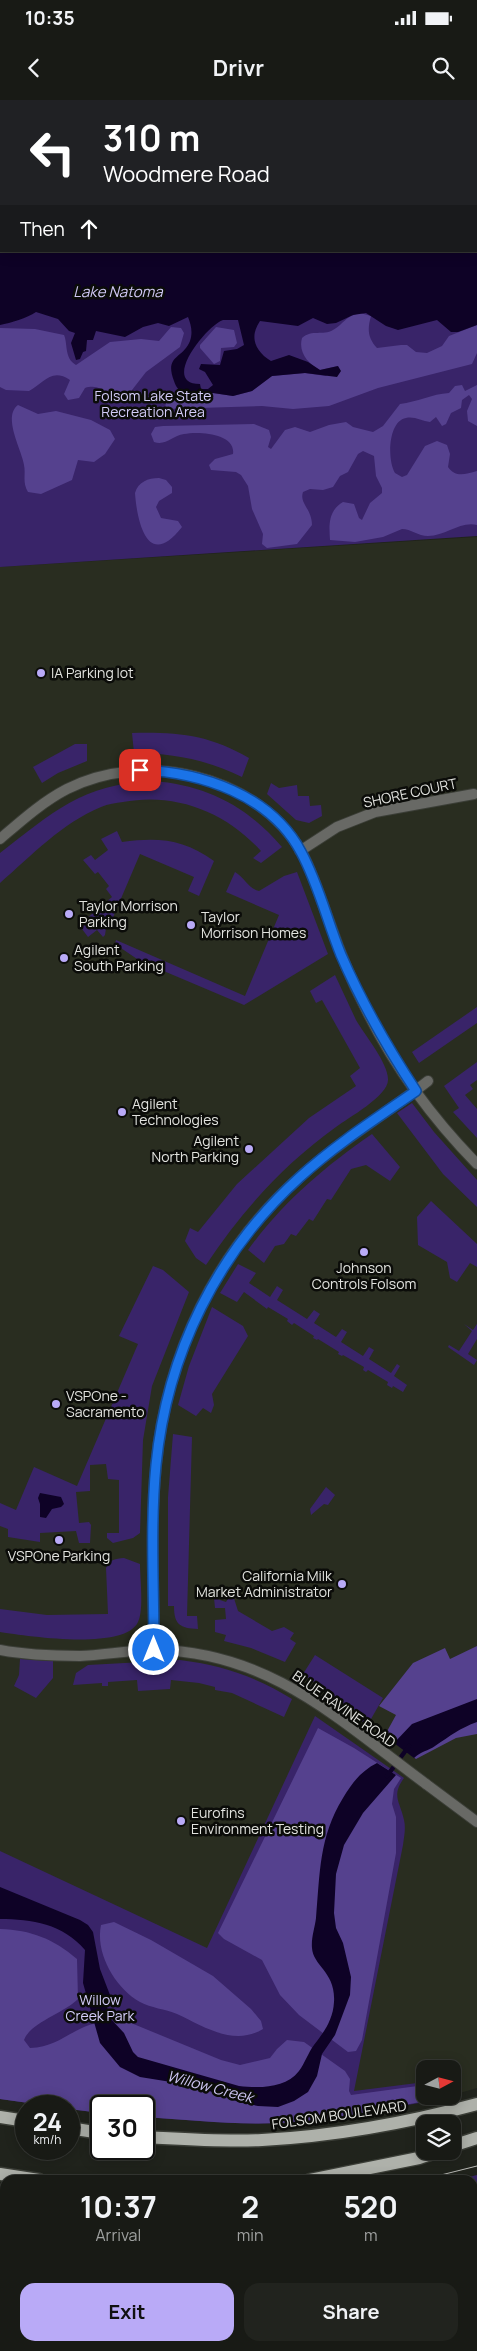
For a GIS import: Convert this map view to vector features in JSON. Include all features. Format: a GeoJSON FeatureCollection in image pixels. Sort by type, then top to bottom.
{"type":"FeatureCollection","features":[{"type":"Feature","properties":{"kind":"main road","name":"FOLSOM BOULEVARD"},"geometry":{"type":"LineString","coordinates":[[155,2137],[261,2140],[303,2137],[412,2120],[477,2104]]}},
{"type":"Feature","properties":{"kind":"main road"},"geometry":{"type":"LineString","coordinates":[[0,2117],[15,2119]]}},
{"type":"Feature","properties":{"kind":"main road"},"geometry":{"type":"LineString","coordinates":[[461,2143],[477,2138]]}},
{"type":"Feature","properties":{"kind":"main road"},"geometry":{"type":"LineString","coordinates":[[335,2175],[416,2158]]}},
{"type":"Feature","properties":{"kind":"street"},"geometry":{"type":"LineString","coordinates":[[0,839],[39,807],[67,789],[115,773],[140,770],[165,771],[214,782],[248,799],[273,818],[300,851],[317,886],[340,953],[364,1005],[386,1045],[416,1091],[445,1129],[477,1164]]}},
{"type":"Feature","properties":{"kind":"street","name":"SHORE COURT"},"geometry":{"type":"LineString","coordinates":[[300,851],[337,827],[375,812],[474,794]]}},
{"type":"Feature","properties":{"kind":"street"},"geometry":{"type":"LineString","coordinates":[[154,1650],[154,1500],[158,1444],[176,1363],[200,1307],[239,1243],[278,1197],[324,1157],[428,1082]]}},
{"type":"Feature","properties":{"kind":"street","name":"BLUE RAVINE ROAD"},"geometry":{"type":"LineString","coordinates":[[0,1650],[57,1656],[154,1650],[209,1656],[239,1663],[266,1674],[317,1703],[477,1822]]}},
{"type":"Feature","properties":{"kind":"street"},"geometry":{"type":"LineString","coordinates":[[70,2351],[96,2351]]}},
{"type":"Feature","properties":{"kind":"shaded area"},"geometry":{"type":"Polygon","coordinates":[[[360,313],[371,316],[369,334],[377,348],[407,345],[416,352],[427,353],[442,346],[449,336],[477,325],[477,353],[472,364],[378,388],[329,406],[293,409],[262,406],[165,409],[167,396],[173,393],[213,393],[233,396],[252,391],[272,376],[305,373],[326,376],[338,366],[320,370],[312,364],[305,357],[301,348],[302,338],[314,333],[329,332],[351,316],[360,313]]]}},
{"type":"Feature","properties":{"kind":"shaded area"},"geometry":{"type":"Polygon","coordinates":[[[171,327],[181,328],[184,333],[180,347],[146,372],[125,399],[115,398],[102,390],[92,387],[85,388],[79,398],[68,400],[64,394],[70,380],[58,375],[48,378],[29,391],[6,390],[0,387],[0,328],[35,329],[64,335],[68,355],[76,365],[110,342],[141,339],[159,341],[171,327]]]}},
{"type":"Feature","properties":{"kind":"shaded area"},"geometry":{"type":"Polygon","coordinates":[[[216,327],[234,330],[237,343],[234,347],[221,348],[220,361],[214,364],[200,348],[200,345],[216,327]]]}},
{"type":"Feature","properties":{"kind":"shaded area"},"geometry":{"type":"Polygon","coordinates":[[[462,385],[465,391],[477,385],[477,426],[468,421],[467,411],[472,399],[469,395],[462,400],[461,408],[451,413],[446,424],[442,426],[436,417],[430,422],[406,418],[400,421],[392,433],[390,451],[392,467],[395,473],[402,477],[407,475],[425,446],[437,441],[447,445],[450,454],[448,467],[454,473],[461,474],[477,471],[477,525],[465,525],[435,535],[424,536],[402,529],[383,537],[355,542],[330,540],[330,519],[338,506],[343,502],[354,504],[359,518],[362,520],[370,503],[382,493],[382,488],[376,476],[374,456],[363,451],[358,454],[348,472],[340,476],[333,487],[323,490],[310,489],[303,492],[303,500],[310,515],[312,525],[297,544],[267,548],[262,544],[263,534],[252,509],[248,486],[241,475],[236,472],[211,470],[209,465],[215,459],[233,454],[229,442],[215,435],[198,433],[184,434],[166,442],[158,443],[154,442],[151,434],[155,427],[163,426],[254,424],[269,430],[271,437],[268,447],[271,449],[285,430],[295,427],[310,432],[329,425],[346,422],[353,427],[373,432],[383,426],[400,404],[449,393],[455,386],[462,385]]]}},
{"type":"Feature","properties":{"kind":"shaded area"},"geometry":{"type":"Polygon","coordinates":[[[18,405],[38,414],[56,411],[91,420],[110,430],[115,439],[105,454],[94,462],[78,460],[72,480],[41,494],[28,492],[25,485],[23,459],[12,425],[14,410],[18,405]]]}},
{"type":"Feature","properties":{"kind":"shaded area"},"geometry":{"type":"Polygon","coordinates":[[[159,478],[166,480],[172,487],[172,493],[159,501],[156,507],[161,518],[178,521],[182,527],[170,539],[161,544],[153,543],[146,537],[138,517],[135,493],[138,486],[144,481],[159,478]]]}},
{"type":"Feature","properties":{"kind":"shaded area"},"geometry":{"type":"Polygon","coordinates":[[[477,537],[477,2088],[461,2093],[461,2060],[416,2060],[416,2102],[330,2118],[282,2123],[242,2123],[155,2118],[155,2095],[90,2095],[90,2112],[80,2110],[80,2095],[15,2095],[15,2101],[0,2099],[0,567],[477,537]]]}},
{"type":"Feature","properties":{"kind":"shaded area"},"geometry":{"type":"Polygon","coordinates":[[[477,1646],[477,1734],[456,1738],[416,1759],[385,1735],[396,1715],[379,1706],[413,1663],[445,1648],[450,1659],[477,1646]]]}},
{"type":"Feature","properties":{"kind":"shaded area"},"geometry":{"type":"Polygon","coordinates":[[[318,1728],[401,1778],[394,1789],[392,1804],[396,1817],[396,1853],[362,2040],[356,2051],[348,2052],[299,2015],[280,1995],[262,1960],[224,1939],[218,1933],[318,1728]]]}},
{"type":"Feature","properties":{"kind":"shaded area"},"geometry":{"type":"Polygon","coordinates":[[[114,1922],[151,1940],[213,1976],[251,2009],[261,2021],[263,2029],[241,2036],[219,2033],[177,2014],[144,2004],[131,1996],[115,1979],[104,1958],[101,1947],[101,1925],[114,1922]]]}},
{"type":"Feature","properties":{"kind":"shaded area"},"geometry":{"type":"Polygon","coordinates":[[[0,1929],[22,1931],[42,1937],[60,1946],[77,1959],[78,1999],[40,2023],[27,2034],[24,2040],[30,2048],[46,2046],[89,2025],[113,2022],[131,2023],[221,2060],[240,2065],[270,2058],[287,2040],[304,2042],[345,2071],[350,2079],[349,2091],[351,2095],[416,2086],[416,2103],[299,2122],[246,2123],[155,2118],[155,2095],[90,2095],[90,2112],[80,2110],[80,2095],[15,2095],[15,2101],[0,2099],[0,1929]]]}},
{"type":"Feature","properties":{"kind":"green space","name":"Folsom Lake State Recreation Area"},"geometry":{"type":"Polygon","coordinates":[[[0,252],[477,252],[477,536],[0,567],[0,252]]]}},
{"type":"Feature","properties":{"kind":"green space"},"geometry":{"type":"Polygon","coordinates":[[[132,733],[164,733],[193,736],[220,744],[249,758],[242,777],[216,766],[190,759],[162,754],[134,753],[132,733]]]}},
{"type":"Feature","properties":{"kind":"green space"},"geometry":{"type":"Polygon","coordinates":[[[75,744],[87,744],[87,761],[58,773],[42,783],[33,767],[75,744]]]}},
{"type":"Feature","properties":{"kind":"green space"},"geometry":{"type":"Polygon","coordinates":[[[153,781],[191,787],[224,800],[255,820],[282,847],[261,863],[253,858],[261,851],[247,837],[232,825],[198,808],[162,800],[123,802],[101,807],[73,822],[0,883],[0,853],[53,813],[87,794],[128,783],[153,781]]]}},
{"type":"Feature","properties":{"kind":"green space"},"geometry":{"type":"Polygon","coordinates":[[[271,783],[279,788],[297,785],[298,796],[309,796],[310,806],[321,805],[322,816],[309,823],[296,820],[267,794],[271,783]]]}},
{"type":"Feature","properties":{"kind":"green space"},"geometry":{"type":"Polygon","coordinates":[[[117,831],[122,842],[170,841],[192,848],[214,861],[199,896],[188,891],[194,877],[140,854],[111,922],[107,922],[105,935],[103,937],[97,930],[88,937],[79,925],[112,897],[106,889],[109,886],[98,872],[95,874],[83,860],[91,855],[95,860],[108,850],[101,839],[117,831]]]}},
{"type":"Feature","properties":{"kind":"green space"},"geometry":{"type":"Polygon","coordinates":[[[235,872],[252,888],[259,891],[284,876],[297,872],[328,954],[244,1005],[140,961],[115,944],[116,940],[245,996],[279,915],[226,892],[235,872]]]}},
{"type":"Feature","properties":{"kind":"green space"},"geometry":{"type":"Polygon","coordinates":[[[335,975],[356,1020],[385,1066],[388,1080],[386,1086],[375,1100],[336,1127],[281,1173],[234,1226],[206,1265],[196,1258],[185,1241],[190,1228],[198,1232],[237,1184],[309,1118],[356,1086],[350,1076],[360,1068],[322,1000],[316,1003],[310,991],[335,975]]]}},
{"type":"Feature","properties":{"kind":"green space"},"geometry":{"type":"Polygon","coordinates":[[[477,1007],[477,1023],[419,1063],[412,1052],[477,1007]]]}},
{"type":"Feature","properties":{"kind":"green space"},"geometry":{"type":"Polygon","coordinates":[[[477,1062],[477,1080],[470,1085],[473,1089],[465,1095],[477,1109],[477,1138],[453,1112],[459,1108],[444,1086],[477,1062]]]}},
{"type":"Feature","properties":{"kind":"green space"},"geometry":{"type":"Polygon","coordinates":[[[412,1103],[434,1132],[477,1180],[477,1207],[443,1174],[397,1113],[412,1103]]]}},
{"type":"Feature","properties":{"kind":"green space"},"geometry":{"type":"Polygon","coordinates":[[[372,1134],[400,1167],[390,1181],[366,1165],[351,1169],[331,1200],[327,1199],[313,1221],[309,1219],[296,1236],[291,1234],[284,1244],[275,1246],[264,1263],[248,1250],[290,1201],[337,1159],[372,1134]]]}},
{"type":"Feature","properties":{"kind":"green space"},"geometry":{"type":"Polygon","coordinates":[[[431,1201],[477,1244],[477,1267],[470,1263],[457,1282],[450,1278],[447,1262],[418,1245],[417,1217],[431,1201]]]}},
{"type":"Feature","properties":{"kind":"green space"},"geometry":{"type":"Polygon","coordinates":[[[238,1264],[256,1273],[249,1283],[270,1297],[277,1286],[283,1290],[277,1300],[307,1319],[314,1310],[320,1314],[314,1323],[336,1337],[342,1329],[347,1332],[341,1342],[363,1356],[369,1347],[374,1350],[369,1359],[391,1373],[397,1364],[400,1366],[394,1376],[407,1385],[403,1392],[387,1385],[388,1382],[368,1370],[366,1372],[363,1370],[364,1367],[338,1354],[339,1352],[313,1338],[314,1336],[294,1323],[292,1325],[287,1321],[288,1319],[268,1307],[267,1309],[244,1292],[237,1302],[220,1293],[238,1264]]]}},
{"type":"Feature","properties":{"kind":"green space"},"geometry":{"type":"Polygon","coordinates":[[[153,1266],[163,1270],[189,1292],[152,1386],[143,1440],[140,1533],[133,1538],[113,1543],[107,1538],[107,1533],[119,1533],[119,1480],[108,1479],[106,1464],[90,1465],[90,1491],[76,1492],[79,1523],[89,1522],[91,1525],[90,1543],[79,1543],[76,1531],[40,1533],[40,1542],[8,1537],[8,1529],[0,1526],[0,1503],[16,1510],[34,1467],[77,1486],[138,1344],[119,1336],[153,1266]]]}},
{"type":"Feature","properties":{"kind":"green space"},"geometry":{"type":"Polygon","coordinates":[[[212,1307],[243,1326],[248,1336],[212,1394],[214,1405],[211,1413],[203,1408],[196,1416],[178,1405],[189,1366],[212,1307]]]}},
{"type":"Feature","properties":{"kind":"green space"},"geometry":{"type":"Polygon","coordinates":[[[464,1324],[473,1330],[477,1324],[477,1339],[468,1354],[477,1360],[474,1365],[448,1347],[449,1345],[459,1351],[472,1331],[464,1324]]]}},
{"type":"Feature","properties":{"kind":"green space"},"geometry":{"type":"Polygon","coordinates":[[[173,1434],[192,1437],[187,1616],[197,1616],[198,1629],[187,1628],[179,1624],[175,1617],[174,1606],[168,1606],[168,1497],[173,1434]]]}},
{"type":"Feature","properties":{"kind":"green space"},"geometry":{"type":"Polygon","coordinates":[[[326,1487],[335,1495],[328,1505],[324,1504],[311,1515],[310,1509],[326,1487]]]}},
{"type":"Feature","properties":{"kind":"green space"},"geometry":{"type":"Polygon","coordinates":[[[124,1558],[140,1564],[140,1617],[138,1622],[129,1631],[115,1636],[95,1639],[52,1638],[0,1632],[0,1609],[47,1615],[108,1614],[106,1568],[113,1560],[124,1558]]]}},
{"type":"Feature","properties":{"kind":"green space"},"geometry":{"type":"Polygon","coordinates":[[[232,1592],[238,1611],[272,1631],[284,1627],[294,1633],[290,1639],[296,1643],[285,1662],[251,1648],[224,1641],[226,1635],[215,1632],[215,1620],[226,1619],[225,1608],[215,1608],[214,1598],[226,1602],[232,1592]]]}},
{"type":"Feature","properties":{"kind":"green space"},"geometry":{"type":"Polygon","coordinates":[[[315,1655],[383,1698],[367,1726],[340,1701],[303,1674],[315,1655]]]}},
{"type":"Feature","properties":{"kind":"green space"},"geometry":{"type":"Polygon","coordinates":[[[20,1659],[53,1661],[53,1678],[36,1698],[14,1686],[19,1675],[20,1659]]]}},
{"type":"Feature","properties":{"kind":"green space"},"geometry":{"type":"Polygon","coordinates":[[[180,1660],[210,1665],[238,1673],[279,1691],[292,1699],[284,1717],[232,1693],[215,1690],[215,1687],[199,1683],[171,1680],[170,1689],[138,1691],[137,1680],[108,1682],[108,1686],[102,1686],[102,1683],[73,1685],[76,1673],[88,1665],[180,1660]]]}},
{"type":"Feature","properties":{"kind":"green space","name":"Willow Creek Park"},"geometry":{"type":"Polygon","coordinates":[[[315,1716],[404,1778],[397,1794],[405,1823],[403,1845],[354,2091],[416,2083],[416,2104],[318,2120],[247,2123],[155,2118],[155,2095],[90,2095],[90,2112],[80,2110],[80,2095],[15,2095],[15,2101],[0,2099],[0,1851],[207,1948],[315,1716]]]}},
{"type":"Feature","properties":{"kind":"water","name":"Lake Natoma"},"geometry":{"type":"Polygon","coordinates":[[[0,252],[477,252],[477,325],[458,332],[451,332],[437,320],[398,330],[386,326],[366,313],[353,315],[336,323],[327,324],[313,318],[298,326],[260,321],[255,333],[255,343],[261,353],[271,361],[289,355],[308,362],[320,370],[338,366],[341,371],[337,377],[305,373],[272,376],[252,391],[233,396],[213,393],[184,393],[176,385],[171,366],[190,341],[191,329],[188,317],[169,326],[158,323],[143,327],[125,337],[96,331],[93,340],[87,340],[86,351],[83,352],[80,359],[76,360],[71,343],[75,333],[69,331],[58,319],[36,312],[19,320],[0,325],[0,252]],[[223,320],[215,324],[190,354],[185,365],[184,375],[189,381],[200,384],[201,389],[208,389],[213,385],[205,372],[199,369],[201,364],[220,365],[224,351],[237,349],[244,345],[238,320],[223,320]]]}},
{"type":"Feature","properties":{"kind":"water"},"geometry":{"type":"Polygon","coordinates":[[[40,1493],[61,1497],[64,1504],[61,1507],[52,1509],[46,1518],[40,1517],[38,1498],[40,1493]]]}},
{"type":"Feature","properties":{"kind":"water"},"geometry":{"type":"Polygon","coordinates":[[[477,1699],[477,1722],[414,1758],[394,1743],[412,1724],[477,1699]]]}},
{"type":"Feature","properties":{"kind":"water"},"geometry":{"type":"Polygon","coordinates":[[[377,1763],[396,1775],[363,1813],[344,1845],[336,1874],[334,1913],[336,1928],[343,1943],[351,1977],[350,1995],[335,2035],[322,2054],[317,2076],[308,2092],[294,2101],[278,2107],[258,2106],[239,2102],[196,2086],[140,2077],[120,2067],[100,2043],[83,1983],[85,1950],[67,1934],[57,1929],[24,1920],[0,1919],[0,1887],[88,1925],[93,1932],[100,1969],[110,1995],[107,2006],[109,2017],[124,2033],[133,2052],[138,2057],[239,2086],[263,2087],[287,2081],[299,2071],[327,2025],[332,2014],[334,2002],[332,1983],[316,1960],[312,1948],[325,1841],[335,1813],[353,1782],[377,1763]]]}},
{"type":"Feature","properties":{"kind":"waterway","name":"Willow Creek"},"geometry":{"type":"LineString","coordinates":[[387,1776],[409,1746]]}},
{"type":"Feature","properties":{"kind":"tram line"},"geometry":{"type":"LineString","coordinates":[[441,2175],[477,2166]]}},
{"type":"Feature","properties":{"kind":"place","name":"IA Parking lot"},"geometry":{"type":"Point","coordinates":[41,673]}},
{"type":"Feature","properties":{"kind":"place","name":"Taylor Morrison Parking"},"geometry":{"type":"Point","coordinates":[69,914]}},
{"type":"Feature","properties":{"kind":"place","name":"Taylor Morrison Homes"},"geometry":{"type":"Point","coordinates":[191,925]}},
{"type":"Feature","properties":{"kind":"place","name":"Agilent South Parking"},"geometry":{"type":"Point","coordinates":[64,958]}},
{"type":"Feature","properties":{"kind":"place","name":"Agilent Technologies"},"geometry":{"type":"Point","coordinates":[122,1112]}},
{"type":"Feature","properties":{"kind":"place","name":"Agilent North Parking"},"geometry":{"type":"Point","coordinates":[249,1149]}},
{"type":"Feature","properties":{"kind":"place","name":"Johnson Controls Folsom"},"geometry":{"type":"Point","coordinates":[364,1252]}},
{"type":"Feature","properties":{"kind":"place","name":"VSPOne - Sacramento"},"geometry":{"type":"Point","coordinates":[56,1404]}},
{"type":"Feature","properties":{"kind":"place","name":"VSPOne Parking"},"geometry":{"type":"Point","coordinates":[59,1540]}},
{"type":"Feature","properties":{"kind":"place","name":"California Milk Market Administrator"},"geometry":{"type":"Point","coordinates":[342,1584]}},
{"type":"Feature","properties":{"kind":"place","name":"Eurofins Environment Testing"},"geometry":{"type":"Point","coordinates":[181,1821]}},
{"type":"Feature","properties":{"kind":"route"},"geometry":{"type":"LineString","coordinates":[[140,770],[190,775],[226,787],[248,799],[273,818],[287,833],[300,851],[317,886],[340,953],[364,1005],[386,1045],[416,1091],[324,1157],[278,1197],[239,1243],[200,1307],[176,1363],[159,1437],[154,1500],[154,1650]]}}]}
